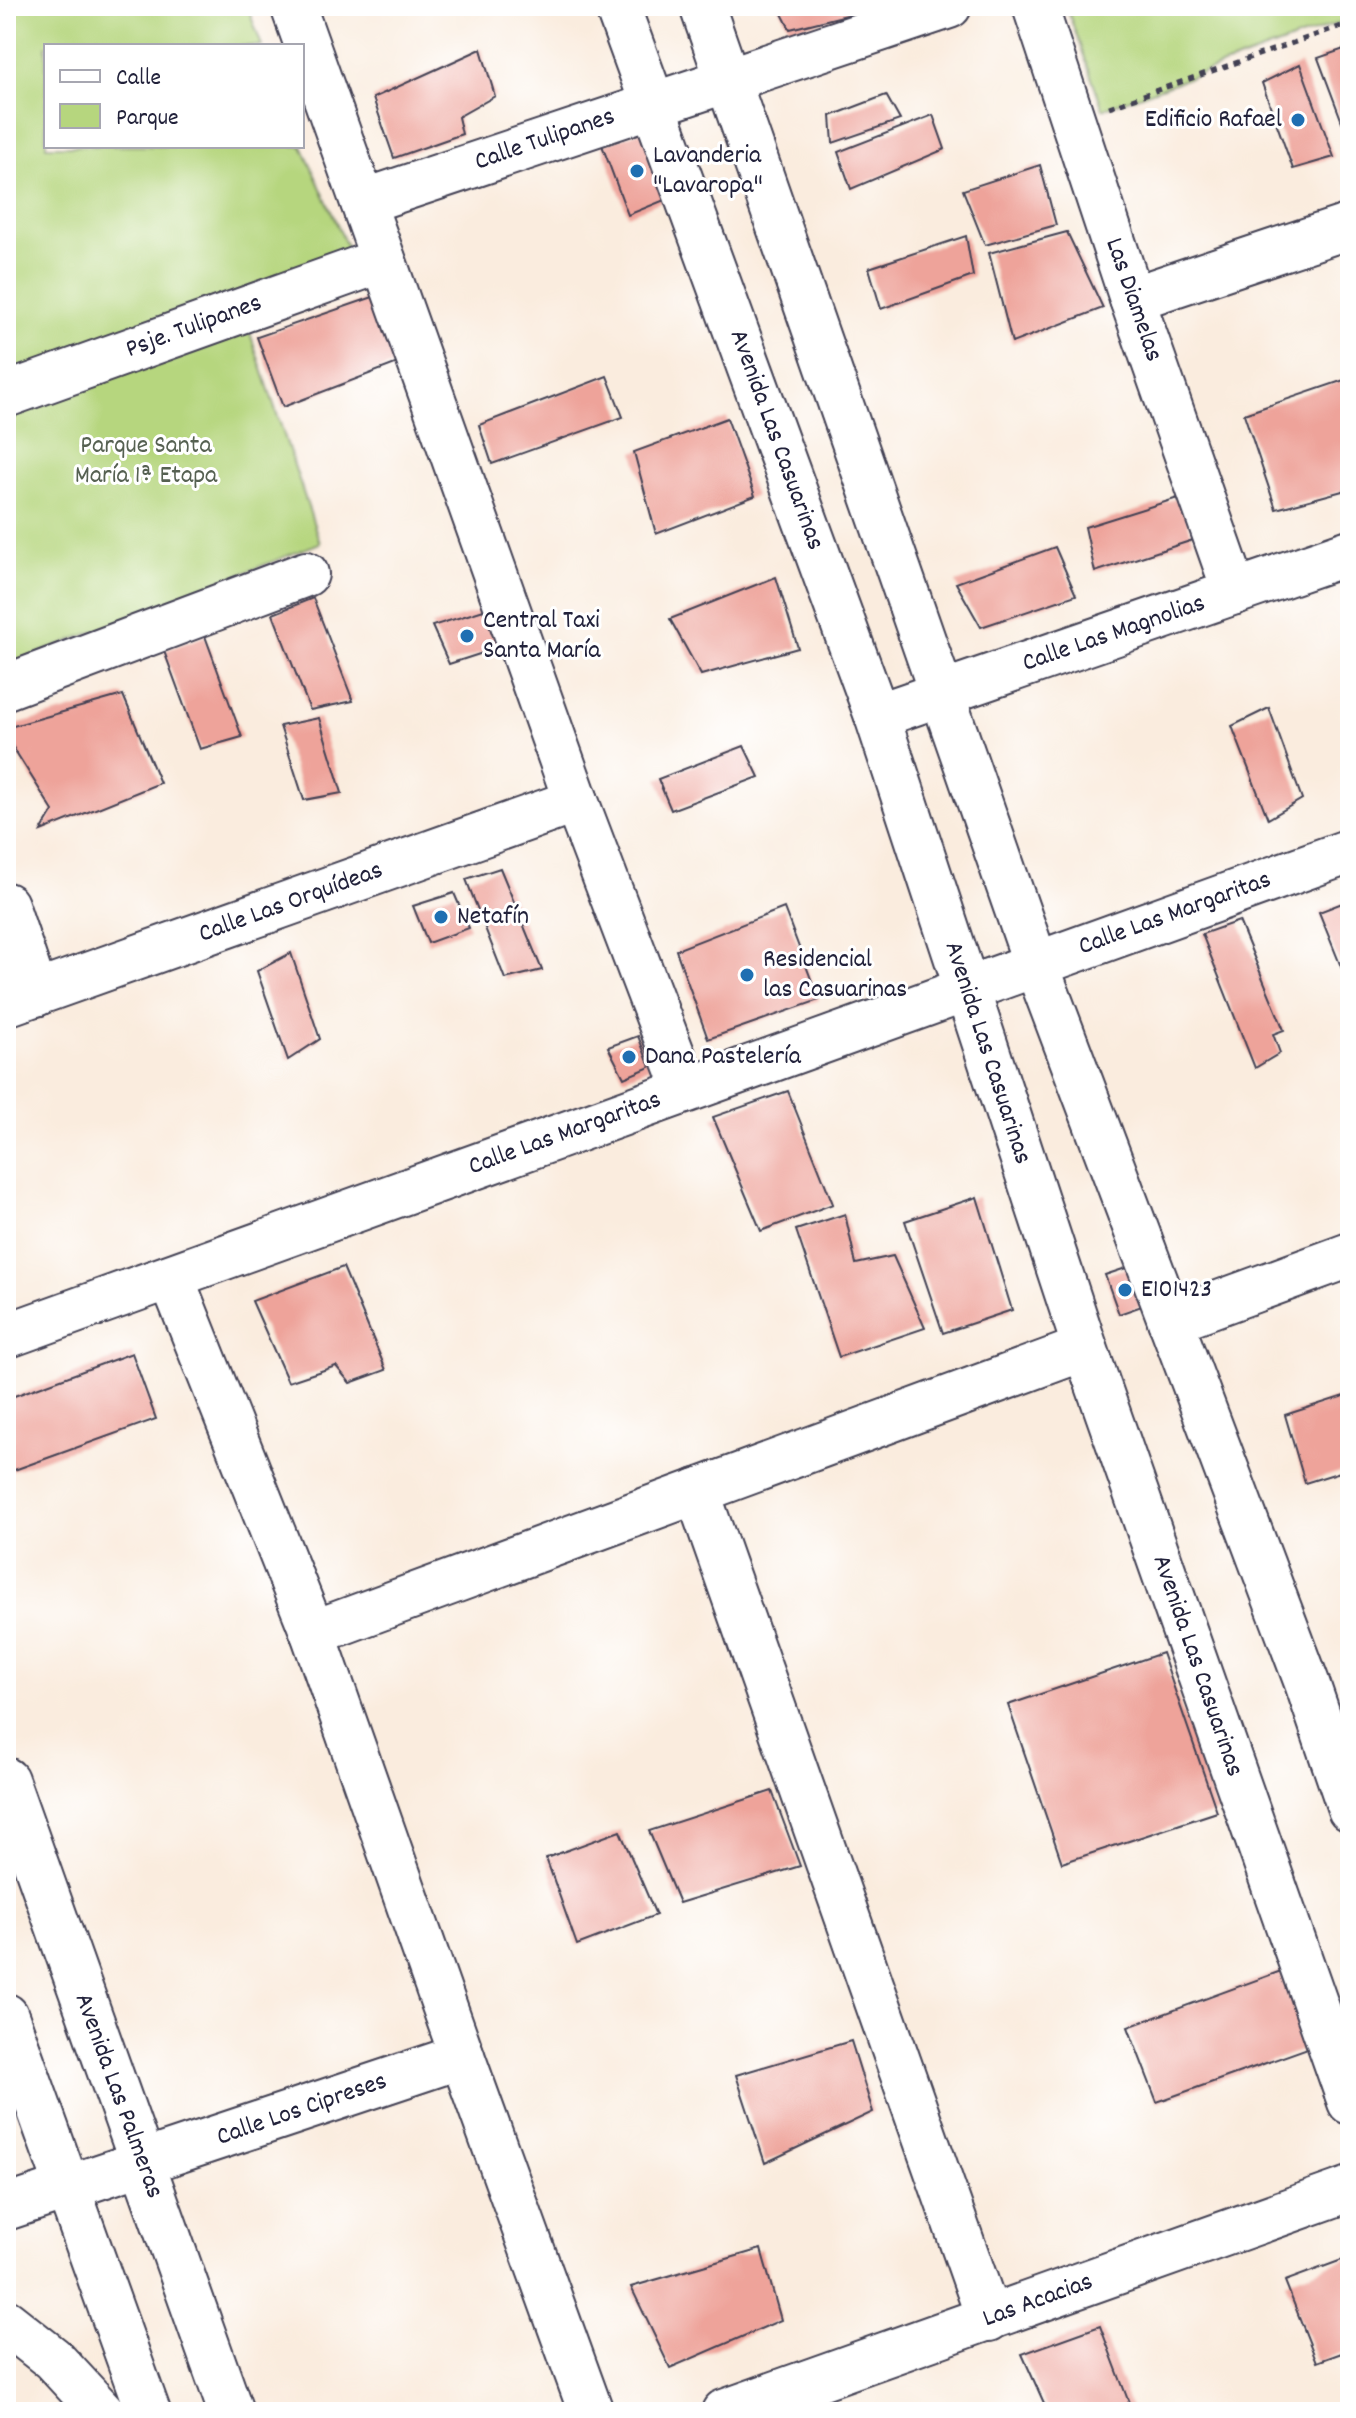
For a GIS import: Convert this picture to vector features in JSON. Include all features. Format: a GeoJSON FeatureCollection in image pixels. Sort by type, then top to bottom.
{"type":"FeatureCollection","features":[{"type":"Feature","properties":{"kind":"street"},"geometry":{"type":"LineString","coordinates":[[293,6],[576,801],[686,1090]]}},
{"type":"Feature","properties":{"kind":"street","name":"Avenida Las Casuarinas"},"geometry":{"type":"LineString","coordinates":[[617,6],[877,716],[1085,1348],[1350,2102]]}},
{"type":"Feature","properties":{"kind":"street"},"geometry":{"type":"LineString","coordinates":[[702,6],[1036,964],[1307,1683],[1334,1712],[1350,1809]]}},
{"type":"Feature","properties":{"kind":"street"},"geometry":{"type":"LineString","coordinates":[[729,82],[949,6]]}},
{"type":"Feature","properties":{"kind":"street","name":"Las Diamelas"},"geometry":{"type":"LineString","coordinates":[[1035,6],[1132,299],[1235,592]]}},
{"type":"Feature","properties":{"kind":"street","name":"Calle Tulipanes"},"geometry":{"type":"LineString","coordinates":[[363,202],[729,82]]}},
{"type":"Feature","properties":{"kind":"street"},"geometry":{"type":"LineString","coordinates":[[1132,299],[1350,226]]}},
{"type":"Feature","properties":{"kind":"street","name":"Psje. Tulipanes"},"geometry":{"type":"LineString","coordinates":[[6,395],[383,260]]}},
{"type":"Feature","properties":{"kind":"street","name":"Calle Las Magnolias"},"geometry":{"type":"LineString","coordinates":[[877,716],[1350,552]]}},
{"type":"Feature","properties":{"kind":"street"},"geometry":{"type":"LineString","coordinates":[[6,687],[306,574]]}},
{"type":"Feature","properties":{"kind":"street","name":"Calle Las Orquídeas"},"geometry":{"type":"LineString","coordinates":[[21,999],[576,801]]}},
{"type":"Feature","properties":{"kind":"street","name":"Calle Las Margaritas"},"geometry":{"type":"LineString","coordinates":[[6,1336],[1350,851]]}},
{"type":"Feature","properties":{"kind":"street"},"geometry":{"type":"LineString","coordinates":[[6,905],[21,999]]}},
{"type":"Feature","properties":{"kind":"street"},"geometry":{"type":"LineString","coordinates":[[1170,1321],[1350,1255]]}},
{"type":"Feature","properties":{"kind":"street"},"geometry":{"type":"LineString","coordinates":[[171,1277],[313,1633],[591,2412]]}},
{"type":"Feature","properties":{"kind":"street"},"geometry":{"type":"LineString","coordinates":[[313,1633],[1085,1348]]}},
{"type":"Feature","properties":{"kind":"street"},"geometry":{"type":"LineString","coordinates":[[697,1491],[989,2319]]}},
{"type":"Feature","properties":{"kind":"street","name":"Avenida Las Palmeras"},"geometry":{"type":"LineString","coordinates":[[6,1780],[231,2412]]}},
{"type":"Feature","properties":{"kind":"street"},"geometry":{"type":"LineString","coordinates":[[6,2016],[148,2412]]}},
{"type":"Feature","properties":{"kind":"street","name":"Calle Los Cipreses"},"geometry":{"type":"LineString","coordinates":[[6,2208],[462,2056]]}},
{"type":"Feature","properties":{"kind":"street","name":"Las Acacias"},"geometry":{"type":"LineString","coordinates":[[724,2412],[1350,2189]]}},
{"type":"Feature","properties":{"kind":"street"},"geometry":{"type":"LineString","coordinates":[[6,2322],[53,2359],[102,2412]]}},
{"type":"Feature","properties":{"kind":"path"},"geometry":{"type":"LineString","coordinates":[[1103,109],[1350,23]]}},
{"type":"Feature","properties":{"kind":"green space","name":"Parque Santa María 1ª Etapa"},"geometry":{"type":"Polygon","coordinates":[[[6,6],[247,6],[261,44],[44,44],[44,148],[303,148],[365,287],[249,330],[320,543],[6,666],[6,6]]]}},
{"type":"Feature","properties":{"kind":"green space"},"geometry":{"type":"Polygon","coordinates":[[[1066,6],[1350,6],[1350,19],[1103,109],[1066,6]]]}},
{"type":"Feature","properties":{"kind":"building"},"geometry":{"type":"Polygon","coordinates":[[[778,6],[878,6],[879,7],[790,29],[778,6]]]}},
{"type":"Feature","properties":{"kind":"building"},"geometry":{"type":"Polygon","coordinates":[[[1350,47],[1350,143],[1318,58],[1350,47]]]}},
{"type":"Feature","properties":{"kind":"building"},"geometry":{"type":"Polygon","coordinates":[[[481,49],[495,96],[458,117],[462,134],[394,158],[373,98],[481,49]]]}},
{"type":"Feature","properties":{"kind":"building","name":"Edificio Rafael"},"geometry":{"type":"Polygon","coordinates":[[[1300,64],[1334,157],[1293,169],[1262,83],[1300,64]]]}},
{"type":"Feature","properties":{"kind":"building"},"geometry":{"type":"Polygon","coordinates":[[[886,95],[900,120],[833,143],[831,116],[886,95]]]}},
{"type":"Feature","properties":{"kind":"building"},"geometry":{"type":"Polygon","coordinates":[[[933,115],[945,149],[851,189],[838,152],[933,115]]]}},
{"type":"Feature","properties":{"kind":"building","name":"Lavanderia \"Lavaropa\""},"geometry":{"type":"Polygon","coordinates":[[[645,130],[672,197],[628,215],[602,145],[645,130]]]}},
{"type":"Feature","properties":{"kind":"building"},"geometry":{"type":"Polygon","coordinates":[[[1040,165],[1056,225],[985,245],[963,190],[1040,165]]]}},
{"type":"Feature","properties":{"kind":"building"},"geometry":{"type":"Polygon","coordinates":[[[1067,232],[1103,308],[1012,343],[989,253],[1067,232]]]}},
{"type":"Feature","properties":{"kind":"building"},"geometry":{"type":"Polygon","coordinates":[[[966,236],[973,276],[881,309],[869,268],[966,236]]]}},
{"type":"Feature","properties":{"kind":"building"},"geometry":{"type":"Polygon","coordinates":[[[373,297],[398,363],[283,407],[257,337],[373,297]]]}},
{"type":"Feature","properties":{"kind":"building"},"geometry":{"type":"Polygon","coordinates":[[[607,376],[623,417],[492,464],[479,425],[607,376]]]}},
{"type":"Feature","properties":{"kind":"building"},"geometry":{"type":"Polygon","coordinates":[[[1347,379],[1350,388],[1350,489],[1276,509],[1244,414],[1347,379]]]}},
{"type":"Feature","properties":{"kind":"building"},"geometry":{"type":"Polygon","coordinates":[[[727,418],[755,496],[656,534],[634,452],[727,418]]]}},
{"type":"Feature","properties":{"kind":"building"},"geometry":{"type":"Polygon","coordinates":[[[1181,497],[1193,540],[1095,572],[1085,527],[1181,497]]]}},
{"type":"Feature","properties":{"kind":"building"},"geometry":{"type":"Polygon","coordinates":[[[1055,547],[1076,595],[981,627],[956,583],[1055,547]]]}},
{"type":"Feature","properties":{"kind":"building"},"geometry":{"type":"Polygon","coordinates":[[[776,577],[798,648],[701,675],[670,619],[776,577]]]}},
{"type":"Feature","properties":{"kind":"building"},"geometry":{"type":"Polygon","coordinates":[[[313,598],[353,701],[310,710],[273,614],[313,598]]]}},
{"type":"Feature","properties":{"kind":"building","name":"Central Taxi Santa María"},"geometry":{"type":"Polygon","coordinates":[[[487,609],[501,647],[449,664],[432,626],[487,609]]]}},
{"type":"Feature","properties":{"kind":"building"},"geometry":{"type":"Polygon","coordinates":[[[205,636],[242,737],[200,749],[164,651],[205,636]]]}},
{"type":"Feature","properties":{"kind":"building"},"geometry":{"type":"Polygon","coordinates":[[[123,695],[160,783],[41,831],[53,811],[6,736],[6,728],[123,695]]]}},
{"type":"Feature","properties":{"kind":"building"},"geometry":{"type":"Polygon","coordinates":[[[1269,708],[1302,799],[1268,819],[1232,726],[1269,708]]]}},
{"type":"Feature","properties":{"kind":"building"},"geometry":{"type":"Polygon","coordinates":[[[319,718],[342,793],[304,800],[280,726],[319,718]]]}},
{"type":"Feature","properties":{"kind":"building"},"geometry":{"type":"Polygon","coordinates":[[[744,746],[759,777],[671,810],[658,779],[744,746]]]}},
{"type":"Feature","properties":{"kind":"building"},"geometry":{"type":"Polygon","coordinates":[[[500,868],[542,970],[505,979],[466,879],[500,868]]]}},
{"type":"Feature","properties":{"kind":"building","name":"Netafín"},"geometry":{"type":"Polygon","coordinates":[[[454,893],[469,928],[428,943],[413,906],[454,893]]]}},
{"type":"Feature","properties":{"kind":"building"},"geometry":{"type":"Polygon","coordinates":[[[1350,900],[1350,989],[1319,912],[1350,900]]]}},
{"type":"Feature","properties":{"kind":"building","name":"Residencial las Casuarinas"},"geometry":{"type":"Polygon","coordinates":[[[784,908],[819,1000],[708,1039],[676,950],[784,908]]]}},
{"type":"Feature","properties":{"kind":"building"},"geometry":{"type":"Polygon","coordinates":[[[1239,921],[1284,1030],[1273,1034],[1280,1053],[1255,1068],[1202,934],[1239,921]]]}},
{"type":"Feature","properties":{"kind":"building"},"geometry":{"type":"Polygon","coordinates":[[[291,953],[320,1039],[288,1060],[257,971],[291,953]]]}},
{"type":"Feature","properties":{"kind":"building","name":"Dana Pastelería"},"geometry":{"type":"Polygon","coordinates":[[[638,1036],[650,1067],[624,1078],[608,1047],[638,1036]]]}},
{"type":"Feature","properties":{"kind":"building"},"geometry":{"type":"Polygon","coordinates":[[[788,1091],[833,1204],[761,1231],[713,1117],[788,1091]]]}},
{"type":"Feature","properties":{"kind":"building"},"geometry":{"type":"Polygon","coordinates":[[[977,1197],[1012,1310],[943,1333],[905,1221],[977,1197]]]}},
{"type":"Feature","properties":{"kind":"building"},"geometry":{"type":"Polygon","coordinates":[[[845,1214],[856,1264],[893,1256],[925,1328],[839,1357],[796,1230],[845,1214]]]}},
{"type":"Feature","properties":{"kind":"building","name":"E101423"},"geometry":{"type":"Polygon","coordinates":[[[1132,1266],[1145,1305],[1119,1314],[1105,1275],[1132,1266]]]}},
{"type":"Feature","properties":{"kind":"building"},"geometry":{"type":"Polygon","coordinates":[[[343,1267],[386,1370],[350,1383],[336,1366],[288,1382],[252,1301],[343,1267]]]}},
{"type":"Feature","properties":{"kind":"building"},"geometry":{"type":"Polygon","coordinates":[[[132,1353],[156,1419],[6,1473],[6,1399],[132,1353]]]}},
{"type":"Feature","properties":{"kind":"building"},"geometry":{"type":"Polygon","coordinates":[[[1350,1394],[1350,1469],[1305,1483],[1285,1415],[1350,1394]]]}},
{"type":"Feature","properties":{"kind":"building"},"geometry":{"type":"Polygon","coordinates":[[[1162,1653],[1217,1812],[1062,1863],[1008,1705],[1162,1653]]]}},
{"type":"Feature","properties":{"kind":"building"},"geometry":{"type":"Polygon","coordinates":[[[772,1791],[800,1866],[679,1903],[649,1831],[772,1791]]]}},
{"type":"Feature","properties":{"kind":"building"},"geometry":{"type":"Polygon","coordinates":[[[620,1831],[656,1915],[577,1945],[546,1858],[620,1831]]]}},
{"type":"Feature","properties":{"kind":"building"},"geometry":{"type":"Polygon","coordinates":[[[1281,1971],[1308,2048],[1157,2102],[1128,2027],[1281,1971]]]}},
{"type":"Feature","properties":{"kind":"building"},"geometry":{"type":"Polygon","coordinates":[[[851,2041],[873,2112],[765,2163],[736,2075],[851,2041]]]}},
{"type":"Feature","properties":{"kind":"building"},"geometry":{"type":"Polygon","coordinates":[[[761,2249],[781,2320],[670,2368],[631,2287],[761,2249]]]}},
{"type":"Feature","properties":{"kind":"building"},"geometry":{"type":"Polygon","coordinates":[[[1350,2257],[1350,2350],[1317,2362],[1285,2281],[1350,2257]]]}},
{"type":"Feature","properties":{"kind":"building"},"geometry":{"type":"Polygon","coordinates":[[[1100,2326],[1131,2408],[1114,2412],[1048,2412],[1022,2354],[1100,2326]]]}},
{"type":"Feature","properties":{"kind":"place","name":"Edificio Rafael"},"geometry":{"type":"Point","coordinates":[1298,120]}},
{"type":"Feature","properties":{"kind":"place","name":"Lavanderia \"Lavaropa\""},"geometry":{"type":"Point","coordinates":[637,171]}},
{"type":"Feature","properties":{"kind":"place","name":"Central Taxi Santa María"},"geometry":{"type":"Point","coordinates":[467,636]}},
{"type":"Feature","properties":{"kind":"place","name":"Netafín"},"geometry":{"type":"Point","coordinates":[441,917]}},
{"type":"Feature","properties":{"kind":"place","name":"Residencial las Casuarinas"},"geometry":{"type":"Point","coordinates":[747,975]}},
{"type":"Feature","properties":{"kind":"place","name":"Dana Pastelería"},"geometry":{"type":"Point","coordinates":[629,1057]}},
{"type":"Feature","properties":{"kind":"place","name":"E101423"},"geometry":{"type":"Point","coordinates":[1125,1290]}}]}
